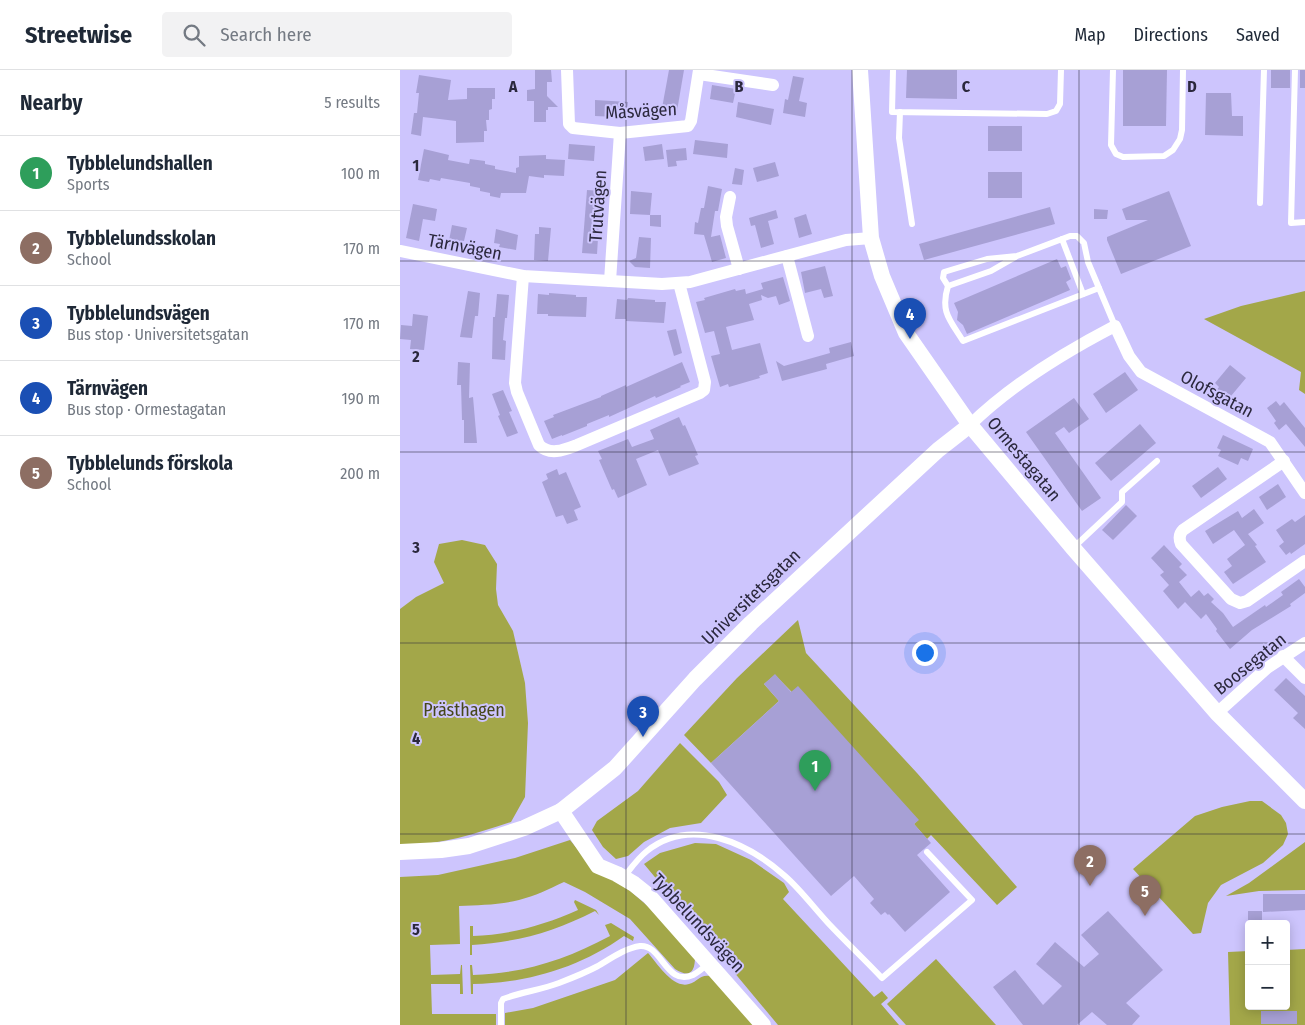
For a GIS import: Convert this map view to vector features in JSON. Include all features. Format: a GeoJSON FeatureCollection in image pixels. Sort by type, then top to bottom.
{"type":"FeatureCollection","features":[{"type":"Feature","properties":{"kind":"street","name":"Måsvägen"},"geometry":{"type":"LineString","coordinates":[[567,70],[569,124],[573,128],[620,133],[688,126],[691,121],[699,72],[773,85]]}},
{"type":"Feature","properties":{"kind":"street","name":"Ormestagatan"},"geometry":{"type":"LineString","coordinates":[[860,70],[871,238],[882,276],[906,333],[970,425],[1073,548],[1218,713],[1305,801]]}},
{"type":"Feature","properties":{"kind":"street","name":"Trutvägen"},"geometry":{"type":"LineString","coordinates":[[610,281],[620,133]]}},
{"type":"Feature","properties":{"kind":"street"},"geometry":{"type":"LineString","coordinates":[[730,197],[726,218],[727,226],[739,269]]}},
{"type":"Feature","properties":{"kind":"street","name":"Tärnvägen"},"geometry":{"type":"LineString","coordinates":[[400,252],[523,276],[678,283],[690,282],[846,240],[871,238]]}},
{"type":"Feature","properties":{"kind":"street"},"geometry":{"type":"LineString","coordinates":[[787,256],[808,336]]}},
{"type":"Feature","properties":{"kind":"street","name":"Tärnvägen"},"geometry":{"type":"LineString","coordinates":[[523,276],[515,383],[539,445],[544,450],[551,452],[561,451],[577,445],[704,390],[705,382],[678,283]]}},
{"type":"Feature","properties":{"kind":"street","name":"Universitetsgatan"},"geometry":{"type":"LineString","coordinates":[[400,852],[441,850],[469,846],[524,828],[561,811],[615,768],[695,679],[751,623],[938,450],[970,425],[987,408],[1034,373],[1086,341],[1115,326]]}},
{"type":"Feature","properties":{"kind":"street","name":"Olofsgatan"},"geometry":{"type":"LineString","coordinates":[[1115,326],[1128,354],[1141,372],[1266,440],[1273,446],[1305,493]]}},
{"type":"Feature","properties":{"kind":"street"},"geometry":{"type":"LineString","coordinates":[[1284,462],[1183,530],[1180,540],[1181,544],[1231,599],[1240,603],[1247,601],[1305,561]]}},
{"type":"Feature","properties":{"kind":"street","name":"Boosegatan"},"geometry":{"type":"LineString","coordinates":[[1218,713],[1267,668],[1305,643]]}},
{"type":"Feature","properties":{"kind":"street"},"geometry":{"type":"LineString","coordinates":[[1283,656],[1305,678]]}},
{"type":"Feature","properties":{"kind":"street","name":"Tybbelundsvägen"},"geometry":{"type":"LineString","coordinates":[[561,811],[598,866],[624,878],[649,896],[763,1025]]}},
{"type":"Feature","properties":{"kind":"lane"},"geometry":{"type":"LineString","coordinates":[[893,70],[892,112],[1047,114],[1056,111],[1060,104],[1061,70]]}},
{"type":"Feature","properties":{"kind":"lane"},"geometry":{"type":"LineString","coordinates":[[1113,70],[1111,145],[1116,154],[1123,157],[1164,156],[1177,145],[1182,130],[1183,70]]}},
{"type":"Feature","properties":{"kind":"lane"},"geometry":{"type":"LineString","coordinates":[[1260,203],[1264,70]]}},
{"type":"Feature","properties":{"kind":"lane"},"geometry":{"type":"LineString","coordinates":[[1295,70],[1291,223],[1305,222]]}},
{"type":"Feature","properties":{"kind":"lane"},"geometry":{"type":"LineString","coordinates":[[900,112],[899,138],[912,224]]}},
{"type":"Feature","properties":{"kind":"lane"},"geometry":{"type":"LineString","coordinates":[[948,286],[991,271],[1017,256],[1070,236],[1077,236],[1084,243],[1088,262],[1115,326]]}},
{"type":"Feature","properties":{"kind":"lane"},"geometry":{"type":"LineString","coordinates":[[1062,239],[1083,294]]}},
{"type":"Feature","properties":{"kind":"lane"},"geometry":{"type":"LineString","coordinates":[[1017,256],[987,259],[944,272],[943,278],[948,286],[944,299],[946,314],[963,342],[1099,288]]}},
{"type":"Feature","properties":{"kind":"lane"},"geometry":{"type":"LineString","coordinates":[[1073,548],[1122,502],[1122,492],[1157,461]]}},
{"type":"Feature","properties":{"kind":"lane"},"geometry":{"type":"LineString","coordinates":[[624,878],[648,850],[678,836],[697,834],[715,836],[736,843],[766,861],[785,876],[882,978],[972,900],[927,852]]}},
{"type":"Feature","properties":{"kind":"lane"},"geometry":{"type":"LineString","coordinates":[[501,1025],[501,1003],[503,999],[556,985],[596,967],[631,948],[646,946],[652,950],[669,970],[676,975],[684,977],[694,975],[709,963]]}},
{"type":"Feature","properties":{"kind":"green space"},"geometry":{"type":"Polygon","coordinates":[[[1305,291],[1305,394],[1299,390],[1301,372],[1204,319],[1241,306],[1305,291]]]}},
{"type":"Feature","properties":{"kind":"green space","name":"Prästhagen"},"geometry":{"type":"Polygon","coordinates":[[[462,540],[485,545],[497,564],[496,589],[498,605],[513,631],[525,683],[528,723],[525,797],[511,822],[470,835],[428,844],[400,845],[400,609],[416,597],[444,583],[434,562],[439,544],[462,540]]]}},
{"type":"Feature","properties":{"kind":"green space"},"geometry":{"type":"Polygon","coordinates":[[[798,620],[806,653],[917,773],[1017,887],[997,905],[931,835],[927,839],[914,824],[918,820],[775,675],[764,684],[779,701],[711,763],[684,735],[737,678],[798,620]]]}},
{"type":"Feature","properties":{"kind":"green space"},"geometry":{"type":"Polygon","coordinates":[[[680,743],[719,782],[727,795],[701,823],[670,828],[644,842],[628,856],[616,859],[603,847],[592,830],[597,821],[638,791],[680,743]]]}},
{"type":"Feature","properties":{"kind":"green space"},"geometry":{"type":"Polygon","coordinates":[[[1250,801],[1262,801],[1281,815],[1286,823],[1288,834],[1283,845],[1263,863],[1221,885],[1208,903],[1201,933],[1193,934],[1133,869],[1195,816],[1222,807],[1250,801]]]}},
{"type":"Feature","properties":{"kind":"green space"},"geometry":{"type":"Polygon","coordinates":[[[570,840],[588,862],[629,890],[650,908],[695,957],[692,970],[684,973],[675,969],[630,919],[585,892],[564,882],[512,902],[459,906],[460,944],[430,945],[431,975],[460,974],[462,965],[463,994],[460,994],[460,984],[431,984],[432,1014],[496,1014],[496,1025],[400,1025],[400,877],[438,875],[515,858],[570,840]]]}},
{"type":"Feature","properties":{"kind":"green space"},"geometry":{"type":"Polygon","coordinates":[[[1305,842],[1305,890],[1259,891],[1226,896],[1249,883],[1305,842]]]}},
{"type":"Feature","properties":{"kind":"green space"},"geometry":{"type":"Polygon","coordinates":[[[695,843],[716,844],[751,860],[784,883],[789,892],[783,899],[874,997],[882,991],[888,998],[881,1004],[899,1025],[778,1025],[644,864],[660,853],[695,843]]]}},
{"type":"Feature","properties":{"kind":"green space"},"geometry":{"type":"Polygon","coordinates":[[[575,900],[596,910],[599,915],[595,911],[565,925],[535,935],[489,944],[472,945],[472,955],[470,955],[470,926],[473,926],[473,936],[500,934],[527,928],[578,910],[574,902],[575,900]]]}},
{"type":"Feature","properties":{"kind":"green space"},"geometry":{"type":"Polygon","coordinates":[[[611,923],[634,937],[633,941],[624,936],[589,957],[552,972],[513,981],[473,984],[473,994],[471,994],[470,965],[472,965],[473,975],[492,974],[544,964],[577,952],[610,936],[605,925],[611,923]]]}},
{"type":"Feature","properties":{"kind":"green space"},"geometry":{"type":"Polygon","coordinates":[[[1305,949],[1305,1025],[1230,1025],[1228,952],[1245,951],[1245,1010],[1290,1010],[1290,950],[1305,949]]]}},
{"type":"Feature","properties":{"kind":"green space"},"geometry":{"type":"Polygon","coordinates":[[[648,953],[666,974],[677,983],[689,984],[701,977],[711,976],[756,1025],[505,1025],[505,1013],[533,1008],[615,980],[648,953]]]}},
{"type":"Feature","properties":{"kind":"green space"},"geometry":{"type":"Polygon","coordinates":[[[936,959],[996,1025],[906,1025],[887,1004],[936,959]]]}},
{"type":"Feature","properties":{"kind":"building"},"geometry":{"type":"Polygon","coordinates":[[[535,70],[551,70],[552,82],[547,82],[547,96],[558,107],[548,107],[548,110],[546,110],[546,122],[534,122],[534,101],[527,101],[527,90],[535,89],[535,70]]]}},
{"type":"Feature","properties":{"kind":"building"},"geometry":{"type":"Polygon","coordinates":[[[669,70],[684,70],[677,111],[662,108],[669,70]]]}},
{"type":"Feature","properties":{"kind":"building"},"geometry":{"type":"Polygon","coordinates":[[[907,70],[957,70],[957,99],[906,98],[907,70]]]}},
{"type":"Feature","properties":{"kind":"building"},"geometry":{"type":"Polygon","coordinates":[[[1123,70],[1167,70],[1166,126],[1123,126],[1123,70]]]}},
{"type":"Feature","properties":{"kind":"building"},"geometry":{"type":"Polygon","coordinates":[[[1271,70],[1290,70],[1290,88],[1271,88],[1271,70]]]}},
{"type":"Feature","properties":{"kind":"building"},"geometry":{"type":"Polygon","coordinates":[[[1300,70],[1305,70],[1305,88],[1300,88],[1300,70]]]}},
{"type":"Feature","properties":{"kind":"building"},"geometry":{"type":"Polygon","coordinates":[[[419,75],[451,80],[448,100],[467,99],[467,88],[495,88],[495,99],[492,99],[489,120],[486,120],[487,131],[484,131],[484,142],[456,143],[456,121],[423,117],[421,136],[411,134],[414,113],[417,113],[419,93],[416,93],[419,75]]]}},
{"type":"Feature","properties":{"kind":"building"},"geometry":{"type":"Polygon","coordinates":[[[793,76],[804,78],[799,101],[807,103],[805,117],[783,113],[785,99],[788,100],[793,76]]]}},
{"type":"Feature","properties":{"kind":"building"},"geometry":{"type":"Polygon","coordinates":[[[712,85],[736,89],[733,103],[710,99],[712,85]]]}},
{"type":"Feature","properties":{"kind":"building"},"geometry":{"type":"Polygon","coordinates":[[[1206,93],[1231,93],[1232,116],[1243,116],[1243,136],[1205,135],[1206,93]]]}},
{"type":"Feature","properties":{"kind":"building"},"geometry":{"type":"Polygon","coordinates":[[[595,100],[628,102],[627,111],[618,110],[617,117],[595,116],[595,100]]]}},
{"type":"Feature","properties":{"kind":"building"},"geometry":{"type":"Polygon","coordinates":[[[738,102],[774,109],[771,125],[736,117],[738,102]]]}},
{"type":"Feature","properties":{"kind":"building"},"geometry":{"type":"Polygon","coordinates":[[[988,126],[1022,126],[1022,151],[988,151],[988,126]]]}},
{"type":"Feature","properties":{"kind":"building"},"geometry":{"type":"Polygon","coordinates":[[[695,140],[728,144],[727,158],[693,154],[695,140]]]}},
{"type":"Feature","properties":{"kind":"building"},"geometry":{"type":"Polygon","coordinates":[[[569,144],[595,146],[594,161],[568,159],[569,144]]]}},
{"type":"Feature","properties":{"kind":"building"},"geometry":{"type":"Polygon","coordinates":[[[662,144],[664,159],[645,161],[643,147],[662,144]]]}},
{"type":"Feature","properties":{"kind":"building"},"geometry":{"type":"Polygon","coordinates":[[[686,148],[687,160],[676,161],[677,166],[668,167],[666,150],[686,148]]]}},
{"type":"Feature","properties":{"kind":"building"},"geometry":{"type":"Polygon","coordinates":[[[424,149],[449,155],[448,160],[469,164],[470,159],[485,161],[485,164],[495,166],[495,169],[516,173],[516,168],[519,167],[519,156],[546,155],[546,159],[565,160],[564,176],[544,175],[544,178],[529,176],[526,193],[501,193],[500,198],[480,191],[480,188],[470,186],[470,183],[441,178],[440,181],[430,179],[429,182],[418,180],[424,149]]]}},
{"type":"Feature","properties":{"kind":"building"},"geometry":{"type":"Polygon","coordinates":[[[775,162],[779,176],[757,182],[753,168],[775,162]]]}},
{"type":"Feature","properties":{"kind":"building"},"geometry":{"type":"Polygon","coordinates":[[[735,168],[744,170],[742,185],[732,184],[735,168]]]}},
{"type":"Feature","properties":{"kind":"building"},"geometry":{"type":"Polygon","coordinates":[[[988,172],[1022,172],[1022,198],[988,198],[988,172]]]}},
{"type":"Feature","properties":{"kind":"building"},"geometry":{"type":"Polygon","coordinates":[[[708,186],[722,189],[718,211],[715,211],[711,237],[720,235],[726,258],[712,262],[704,235],[694,234],[695,222],[698,223],[701,208],[704,208],[708,186]]]}},
{"type":"Feature","properties":{"kind":"building"},"geometry":{"type":"Polygon","coordinates":[[[587,190],[601,191],[597,254],[582,253],[587,190]]]}},
{"type":"Feature","properties":{"kind":"building"},"geometry":{"type":"Polygon","coordinates":[[[631,191],[652,193],[650,215],[630,214],[631,191]]]}},
{"type":"Feature","properties":{"kind":"building"},"geometry":{"type":"Polygon","coordinates":[[[1169,191],[1191,246],[1121,274],[1107,237],[1148,220],[1126,220],[1122,209],[1169,191]]]}},
{"type":"Feature","properties":{"kind":"building"},"geometry":{"type":"Polygon","coordinates":[[[413,204],[437,209],[435,221],[423,219],[419,241],[406,238],[413,204]]]}},
{"type":"Feature","properties":{"kind":"building"},"geometry":{"type":"Polygon","coordinates":[[[1050,207],[1055,224],[924,260],[919,244],[1050,207]]]}},
{"type":"Feature","properties":{"kind":"building"},"geometry":{"type":"Polygon","coordinates":[[[1094,209],[1108,210],[1107,219],[1094,219],[1094,209]]]}},
{"type":"Feature","properties":{"kind":"building"},"geometry":{"type":"Polygon","coordinates":[[[776,210],[778,218],[768,221],[774,244],[761,248],[755,225],[751,226],[749,218],[776,210]]]}},
{"type":"Feature","properties":{"kind":"building"},"geometry":{"type":"Polygon","coordinates":[[[806,214],[812,234],[799,238],[794,218],[806,214]]]}},
{"type":"Feature","properties":{"kind":"building"},"geometry":{"type":"Polygon","coordinates":[[[650,215],[661,215],[661,227],[650,226],[650,215]]]}},
{"type":"Feature","properties":{"kind":"building"},"geometry":{"type":"Polygon","coordinates":[[[452,225],[467,228],[460,248],[448,246],[452,225]]]}},
{"type":"Feature","properties":{"kind":"building"},"geometry":{"type":"Polygon","coordinates":[[[539,227],[551,228],[548,261],[534,260],[535,234],[539,234],[539,227]]]}},
{"type":"Feature","properties":{"kind":"building"},"geometry":{"type":"Polygon","coordinates":[[[496,229],[518,235],[516,250],[499,247],[500,244],[494,243],[496,229]]]}},
{"type":"Feature","properties":{"kind":"building"},"geometry":{"type":"Polygon","coordinates":[[[639,237],[651,238],[650,268],[635,267],[629,261],[636,258],[639,237]]]}},
{"type":"Feature","properties":{"kind":"building"},"geometry":{"type":"Polygon","coordinates":[[[1057,259],[1061,268],[1066,266],[1071,279],[1066,282],[1070,290],[967,334],[963,325],[957,320],[958,312],[954,303],[1057,259]]]}},
{"type":"Feature","properties":{"kind":"building"},"geometry":{"type":"Polygon","coordinates":[[[825,266],[833,296],[824,298],[821,289],[805,293],[801,272],[825,266]]]}},
{"type":"Feature","properties":{"kind":"building"},"geometry":{"type":"Polygon","coordinates":[[[783,277],[790,301],[779,305],[776,296],[768,298],[761,295],[762,300],[749,304],[754,320],[726,327],[732,350],[760,343],[768,373],[759,376],[760,378],[729,387],[728,384],[720,387],[711,356],[720,354],[714,331],[705,333],[696,302],[735,289],[736,291],[745,289],[746,294],[763,289],[761,283],[783,277]]]}},
{"type":"Feature","properties":{"kind":"building"},"geometry":{"type":"Polygon","coordinates":[[[468,291],[480,293],[478,316],[475,316],[472,338],[460,337],[468,291]]]}},
{"type":"Feature","properties":{"kind":"building"},"geometry":{"type":"Polygon","coordinates":[[[549,293],[587,297],[586,317],[537,314],[538,294],[549,295],[549,293]]]}},
{"type":"Feature","properties":{"kind":"building"},"geometry":{"type":"Polygon","coordinates":[[[497,294],[509,295],[503,340],[506,341],[505,360],[492,359],[493,317],[495,317],[497,294]]]}},
{"type":"Feature","properties":{"kind":"building"},"geometry":{"type":"Polygon","coordinates":[[[628,298],[666,302],[664,323],[615,319],[617,299],[627,300],[628,298]]]}},
{"type":"Feature","properties":{"kind":"building"},"geometry":{"type":"Polygon","coordinates":[[[413,314],[428,316],[424,350],[410,349],[411,340],[400,339],[401,325],[412,326],[413,314]]]}},
{"type":"Feature","properties":{"kind":"building"},"geometry":{"type":"Polygon","coordinates":[[[676,329],[682,353],[674,356],[667,331],[676,329]]]}},
{"type":"Feature","properties":{"kind":"building"},"geometry":{"type":"Polygon","coordinates":[[[851,342],[854,356],[826,364],[827,369],[782,381],[776,361],[784,366],[830,353],[829,348],[851,342]]]}},
{"type":"Feature","properties":{"kind":"building"},"geometry":{"type":"Polygon","coordinates":[[[458,362],[470,363],[469,398],[473,397],[477,443],[464,443],[461,385],[457,385],[458,362]]]}},
{"type":"Feature","properties":{"kind":"building"},"geometry":{"type":"Polygon","coordinates":[[[682,362],[690,382],[656,398],[655,396],[609,417],[609,415],[587,424],[587,426],[552,439],[544,421],[554,417],[553,415],[601,397],[626,385],[626,387],[682,362]]]}},
{"type":"Feature","properties":{"kind":"building"},"geometry":{"type":"Polygon","coordinates":[[[1230,365],[1246,378],[1231,396],[1226,392],[1223,397],[1216,391],[1219,387],[1215,383],[1230,365]]]}},
{"type":"Feature","properties":{"kind":"building"},"geometry":{"type":"Polygon","coordinates":[[[1125,372],[1138,390],[1106,413],[1093,394],[1125,372]]]}},
{"type":"Feature","properties":{"kind":"building"},"geometry":{"type":"Polygon","coordinates":[[[503,390],[512,411],[509,412],[518,433],[507,437],[498,416],[500,415],[492,394],[503,390]]]}},
{"type":"Feature","properties":{"kind":"building"},"geometry":{"type":"Polygon","coordinates":[[[1074,398],[1089,419],[1069,433],[1064,427],[1055,433],[1101,498],[1082,511],[1026,432],[1074,398]]]}},
{"type":"Feature","properties":{"kind":"building"},"geometry":{"type":"Polygon","coordinates":[[[1276,401],[1280,406],[1284,402],[1305,428],[1305,447],[1286,424],[1279,430],[1274,423],[1276,421],[1267,408],[1276,401]]]}},
{"type":"Feature","properties":{"kind":"building"},"geometry":{"type":"Polygon","coordinates":[[[679,417],[683,426],[685,425],[698,455],[695,456],[699,464],[669,476],[658,450],[636,459],[647,485],[618,498],[614,489],[612,490],[599,460],[602,459],[598,451],[628,439],[632,447],[654,439],[650,430],[679,417]]]}},
{"type":"Feature","properties":{"kind":"building"},"geometry":{"type":"Polygon","coordinates":[[[1140,424],[1156,443],[1111,481],[1095,463],[1140,424]]]}},
{"type":"Feature","properties":{"kind":"building"},"geometry":{"type":"Polygon","coordinates":[[[1223,435],[1253,449],[1248,461],[1241,458],[1238,465],[1218,456],[1221,450],[1217,448],[1223,435]]]}},
{"type":"Feature","properties":{"kind":"building"},"geometry":{"type":"Polygon","coordinates":[[[1218,467],[1227,479],[1201,498],[1192,486],[1218,467]]]}},
{"type":"Feature","properties":{"kind":"building"},"geometry":{"type":"Polygon","coordinates":[[[557,469],[559,475],[566,472],[581,507],[574,510],[578,520],[567,524],[563,515],[556,517],[542,482],[548,479],[546,474],[557,469]]]}},
{"type":"Feature","properties":{"kind":"building"},"geometry":{"type":"Polygon","coordinates":[[[1278,484],[1286,497],[1267,510],[1259,497],[1278,484]]]}},
{"type":"Feature","properties":{"kind":"building"},"geometry":{"type":"Polygon","coordinates":[[[1126,505],[1137,516],[1113,540],[1102,530],[1126,505]]]}},
{"type":"Feature","properties":{"kind":"building"},"geometry":{"type":"Polygon","coordinates":[[[1254,509],[1264,523],[1248,534],[1257,545],[1255,546],[1266,562],[1233,584],[1224,572],[1232,566],[1227,559],[1245,545],[1234,530],[1213,544],[1205,531],[1238,511],[1242,518],[1254,509]]]}},
{"type":"Feature","properties":{"kind":"building"},"geometry":{"type":"Polygon","coordinates":[[[1305,515],[1305,544],[1291,554],[1290,552],[1286,555],[1279,546],[1284,542],[1276,530],[1292,519],[1295,522],[1305,515]]]}},
{"type":"Feature","properties":{"kind":"building"},"geometry":{"type":"Polygon","coordinates":[[[1164,545],[1182,564],[1179,567],[1187,575],[1179,582],[1191,597],[1199,590],[1204,596],[1208,593],[1214,599],[1211,602],[1223,613],[1233,627],[1283,595],[1281,592],[1299,579],[1305,587],[1305,593],[1290,604],[1291,606],[1252,630],[1230,649],[1206,614],[1201,619],[1185,602],[1178,609],[1163,591],[1169,585],[1160,575],[1164,572],[1151,558],[1164,545]]]}},
{"type":"Feature","properties":{"kind":"building"},"geometry":{"type":"Polygon","coordinates":[[[775,674],[791,692],[798,686],[919,820],[914,824],[931,843],[917,855],[950,892],[905,932],[889,914],[885,912],[881,915],[870,903],[874,899],[854,876],[831,896],[711,763],[779,701],[764,684],[775,674]]]}},
{"type":"Feature","properties":{"kind":"building"},"geometry":{"type":"Polygon","coordinates":[[[1286,678],[1305,696],[1305,729],[1293,718],[1298,713],[1274,690],[1286,678]]]}},
{"type":"Feature","properties":{"kind":"building"},"geometry":{"type":"Polygon","coordinates":[[[1263,894],[1305,894],[1305,910],[1263,912],[1263,894]]]}},
{"type":"Feature","properties":{"kind":"building"},"geometry":{"type":"Polygon","coordinates":[[[1108,911],[1163,970],[1126,1003],[1140,1016],[1132,1025],[1107,1025],[1092,1012],[1077,1025],[1023,1025],[993,987],[1015,970],[1043,1005],[1062,986],[1036,964],[1055,942],[1084,967],[1099,954],[1081,935],[1108,911]]]}},
{"type":"Feature","properties":{"kind":"building"},"geometry":{"type":"Polygon","coordinates":[[[1248,911],[1262,911],[1262,920],[1248,920],[1248,911]]]}},
{"type":"Feature","properties":{"kind":"building"},"geometry":{"type":"Polygon","coordinates":[[[1261,1011],[1297,1011],[1297,1024],[1261,1024],[1261,1011]]]}},
{"type":"Feature","properties":{"kind":"place","name":"Tärnvägen"},"geometry":{"type":"Point","coordinates":[910,339]}},
{"type":"Feature","properties":{"kind":"place","name":"Tybblelundsvägen"},"geometry":{"type":"Point","coordinates":[643,737]}},
{"type":"Feature","properties":{"kind":"place","name":"Tybblelundshallen"},"geometry":{"type":"Point","coordinates":[815,791]}},
{"type":"Feature","properties":{"kind":"place","name":"Tybblelundsskolan"},"geometry":{"type":"Point","coordinates":[1090,886]}},
{"type":"Feature","properties":{"kind":"place","name":"Tybblelunds förskola"},"geometry":{"type":"Point","coordinates":[1145,916]}}]}
